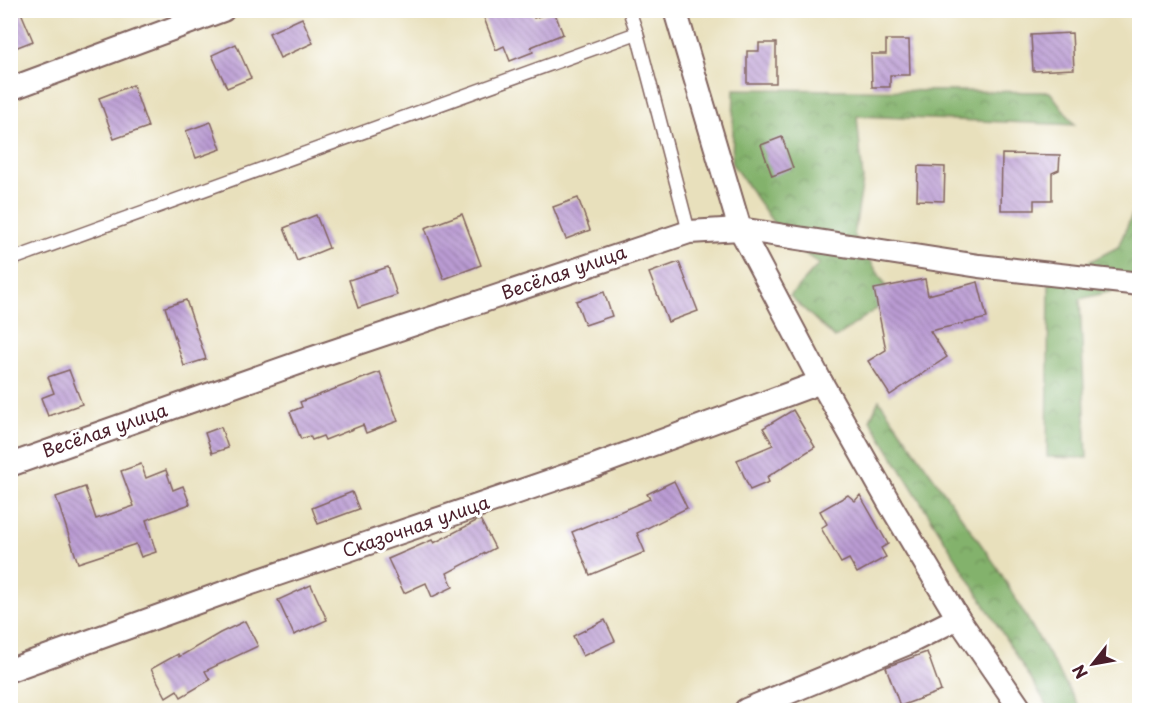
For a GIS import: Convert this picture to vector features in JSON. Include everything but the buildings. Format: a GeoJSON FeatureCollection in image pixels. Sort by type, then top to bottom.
{"type":"FeatureCollection","features":[{"type":"Feature","properties":{"kind":"street"},"geometry":{"type":"LineString","coordinates":[[10,89],[223,10]]}},
{"type":"Feature","properties":{"kind":"street"},"geometry":{"type":"LineString","coordinates":[[675,10],[740,229],[821,382],[958,618],[1021,711]]}},
{"type":"Feature","properties":{"kind":"street","name":"Весёлая улица"},"geometry":{"type":"LineString","coordinates":[[10,465],[310,359],[689,232],[740,229],[979,266],[1140,284]]}},
{"type":"Feature","properties":{"kind":"street","name":"Сказочная улица"},"geometry":{"type":"LineString","coordinates":[[10,670],[234,589],[594,466],[821,382]]}},
{"type":"Feature","properties":{"kind":"street"},"geometry":{"type":"LineString","coordinates":[[746,711],[906,644],[958,618]]}},
{"type":"Feature","properties":{"kind":"lane"},"geometry":{"type":"LineString","coordinates":[[629,10],[689,232]]}},
{"type":"Feature","properties":{"kind":"lane"},"geometry":{"type":"LineString","coordinates":[[10,260],[115,224],[291,157],[637,33]]}},
{"type":"Feature","properties":{"kind":"green space"},"geometry":{"type":"Polygon","coordinates":[[[734,89],[1050,92],[1075,125],[857,116],[863,180],[854,235],[893,297],[835,338],[790,296],[819,264],[784,238],[732,164],[734,89]]]}},
{"type":"Feature","properties":{"kind":"green space"},"geometry":{"type":"Polygon","coordinates":[[[1139,199],[1139,285],[1080,299],[1087,458],[1047,457],[1049,283],[1118,247],[1139,199]]]}},
{"type":"Feature","properties":{"kind":"green space"},"geometry":{"type":"Polygon","coordinates":[[[879,400],[997,567],[1081,710],[1050,710],[870,420],[879,400]]]}}]}
